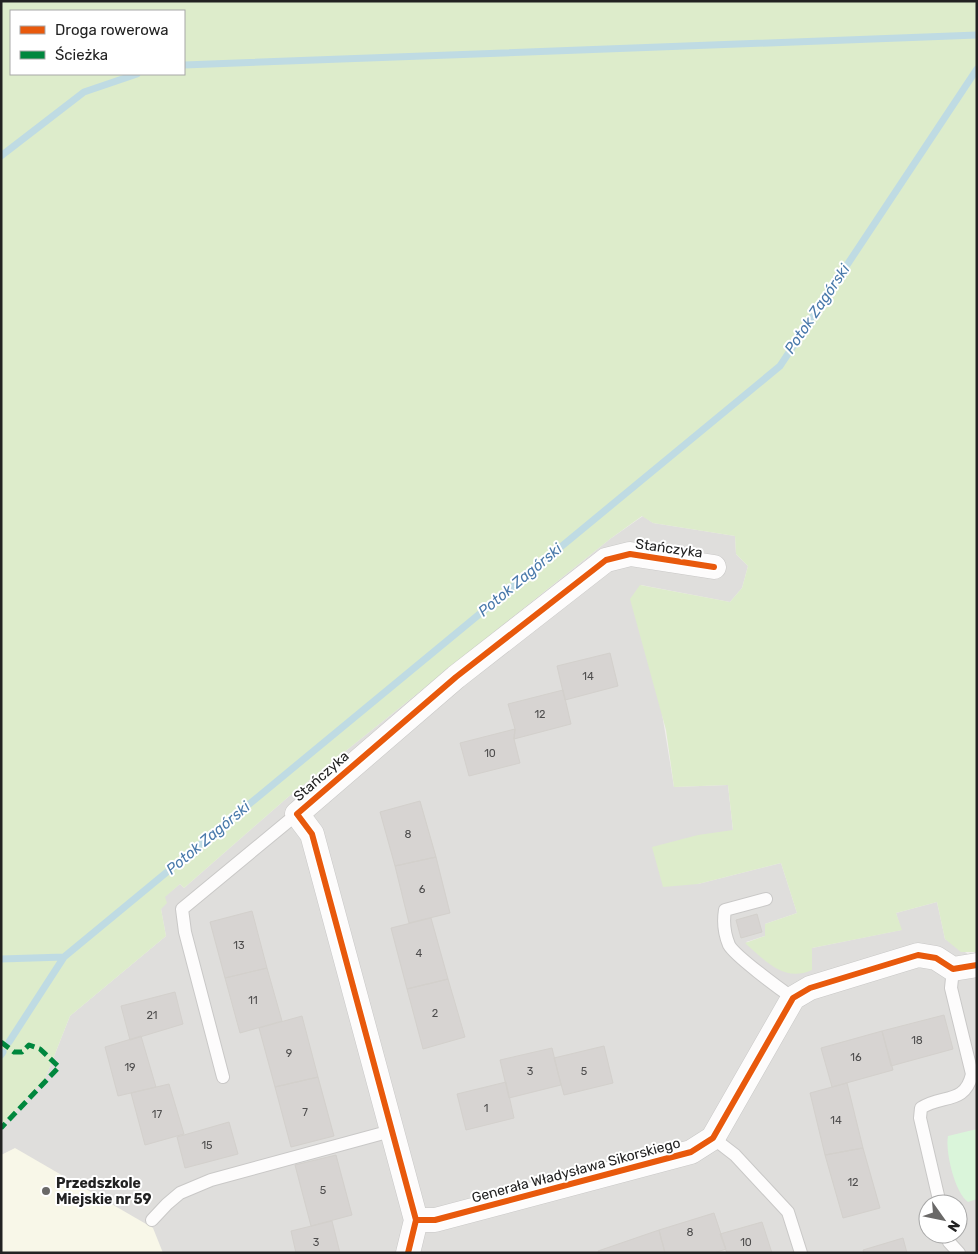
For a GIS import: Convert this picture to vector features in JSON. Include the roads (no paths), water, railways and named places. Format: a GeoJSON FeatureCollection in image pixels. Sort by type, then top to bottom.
{"type":"FeatureCollection","features":[{"type":"Feature","properties":{"kind":"street","name":"Stańczyka"},"geometry":{"type":"LineString","coordinates":[[416,1220],[312,834],[297,814],[456,677],[606,560],[630,554],[714,567]]}},
{"type":"Feature","properties":{"kind":"street"},"geometry":{"type":"LineString","coordinates":[[793,998],[810,988],[918,955],[936,958],[953,969],[977,965]]}},
{"type":"Feature","properties":{"kind":"street","name":"Generała Władysława Sikorskiego"},"geometry":{"type":"LineString","coordinates":[[416,1220],[435,1220],[691,1152],[713,1138],[793,998]]}},
{"type":"Feature","properties":{"kind":"street"},"geometry":{"type":"LineString","coordinates":[[408,1253],[416,1220]]}},
{"type":"Feature","properties":{"kind":"lane"},"geometry":{"type":"LineString","coordinates":[[223,1076],[185,932],[182,909],[297,814]]}},
{"type":"Feature","properties":{"kind":"lane"},"geometry":{"type":"LineString","coordinates":[[766,899],[725,910],[722,922],[730,946],[793,998]]}},
{"type":"Feature","properties":{"kind":"lane"},"geometry":{"type":"LineString","coordinates":[[938,1194],[920,1118],[921,1108],[929,1103],[960,1095],[970,1086],[972,1074],[951,988],[953,969]]}},
{"type":"Feature","properties":{"kind":"lane"},"geometry":{"type":"LineString","coordinates":[[152,1220],[180,1193],[211,1180],[391,1131]]}},
{"type":"Feature","properties":{"kind":"lane"},"geometry":{"type":"LineString","coordinates":[[713,1138],[735,1154],[788,1212],[800,1253]]}},
{"type":"Feature","properties":{"kind":"waterway"},"geometry":{"type":"LineString","coordinates":[[185,65],[977,35]]}},
{"type":"Feature","properties":{"kind":"waterway","name":"Potok Zagórski"},"geometry":{"type":"LineString","coordinates":[[9,1042],[64,957],[780,366],[977,69]]}},
{"type":"Feature","properties":{"kind":"waterway"},"geometry":{"type":"LineString","coordinates":[[1,156],[84,92],[134,75]]}},
{"type":"Feature","properties":{"kind":"waterway"},"geometry":{"type":"LineString","coordinates":[[1,959],[64,957]]}},
{"type":"Feature","properties":{"kind":"place","name":"Przedszkole Miejskie nr 59"},"geometry":{"type":"Point","coordinates":[46,1191]}}]}
